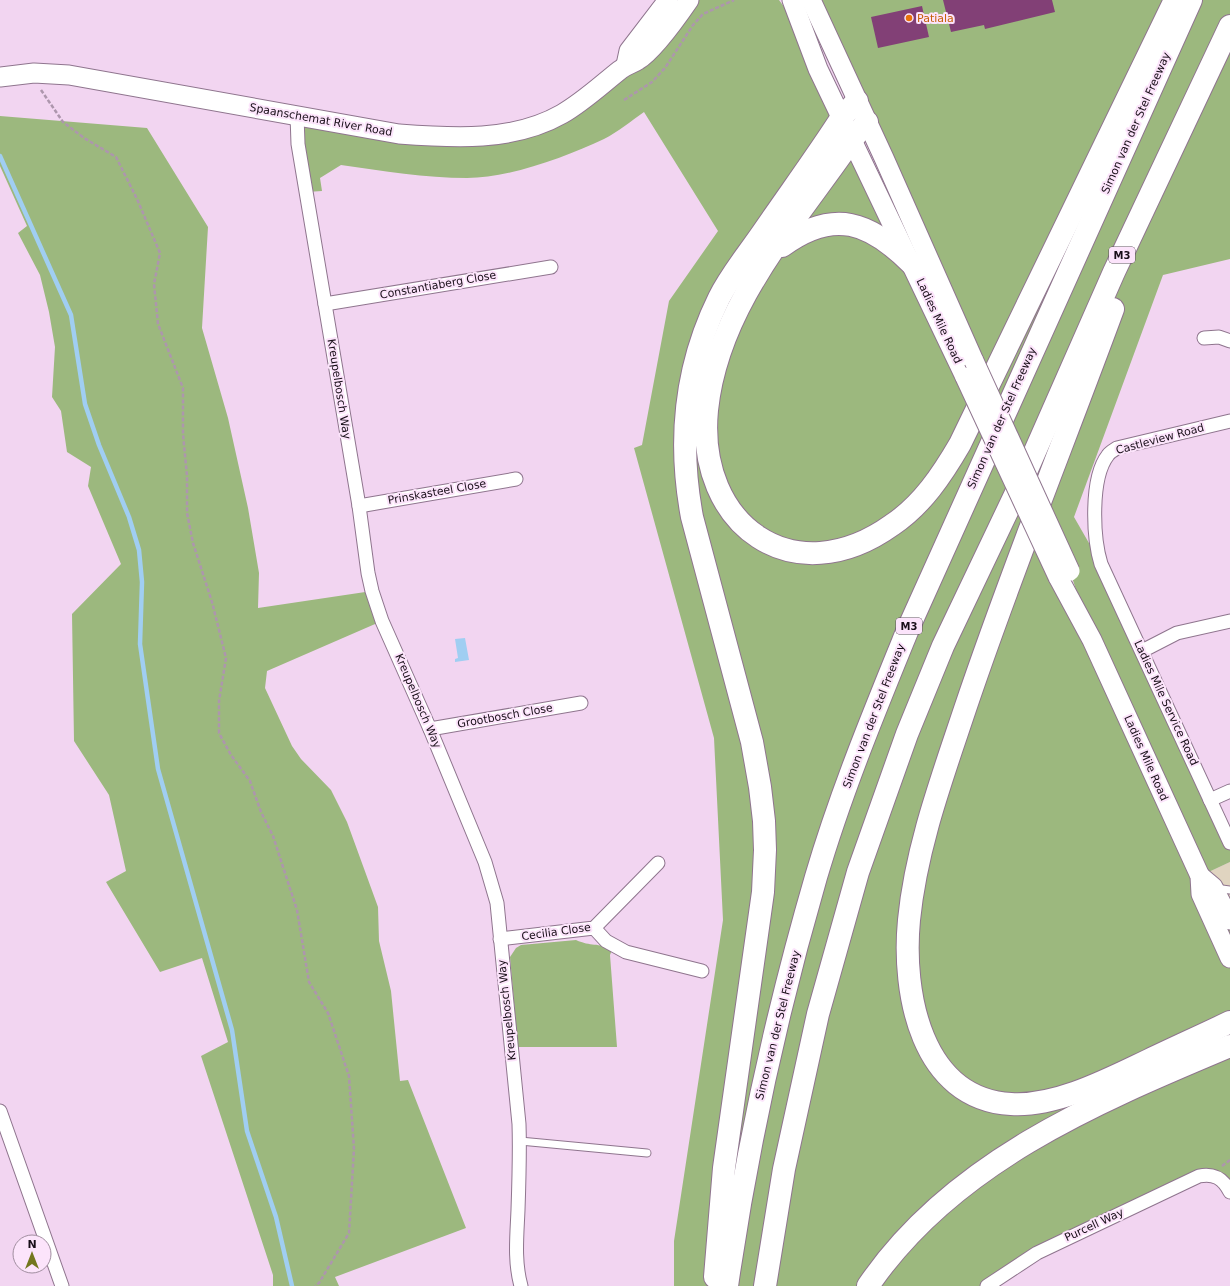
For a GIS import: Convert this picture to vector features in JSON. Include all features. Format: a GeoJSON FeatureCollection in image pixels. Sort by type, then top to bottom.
{"type":"FeatureCollection","features":[{"type":"Feature","properties":{"kind":"highway"},"geometry":{"type":"LineString","coordinates":[[867,122],[853,138],[743,297],[721,347],[712,379],[707,410],[706,439],[710,466],[718,490],[731,512],[747,529],[768,544],[793,551],[820,553],[846,547],[873,537],[892,526],[910,511],[929,491],[949,464],[1175,0]]}},
{"type":"Feature","properties":{"kind":"highway","name":"Simon van der Stel Freeway"},"geometry":{"type":"LineString","coordinates":[[727,1286],[743,1179],[763,1081],[782,999],[816,876],[870,722],[908,628],[1191,0]]}},
{"type":"Feature","properties":{"kind":"highway","name":"M3"},"geometry":{"type":"LineString","coordinates":[[765,1286],[784,1169],[818,1014],[858,872],[879,812],[943,646],[1022,480],[1114,272],[1230,26]]}},
{"type":"Feature","properties":{"kind":"highway"},"geometry":{"type":"LineString","coordinates":[[715,1286],[724,1168],[763,892],[765,850],[760,787],[752,742],[692,517],[687,491],[684,441],[687,408],[698,350],[719,297],[842,117],[857,101]]}},
{"type":"Feature","properties":{"kind":"highway"},"geometry":{"type":"LineString","coordinates":[[1179,134],[978,672],[934,806],[913,890],[909,922],[910,983],[920,1033],[932,1057],[952,1079],[968,1092],[990,1100],[1010,1104],[1036,1103],[1066,1096],[1117,1075],[1230,1022]]}},
{"type":"Feature","properties":{"kind":"highway"},"geometry":{"type":"LineString","coordinates":[[772,253],[809,230],[829,224],[844,223],[861,228],[881,238],[895,247],[912,264]]}},
{"type":"Feature","properties":{"kind":"highway"},"geometry":{"type":"LineString","coordinates":[[868,1286],[910,1235],[940,1206],[986,1168],[1057,1124],[1230,1046]]}},
{"type":"Feature","properties":{"kind":"main road","name":"Spaanschemat River Road"},"geometry":{"type":"LineString","coordinates":[[626,65],[630,51],[668,0]]}},
{"type":"Feature","properties":{"kind":"main road","name":"Spaanschemat River Road"},"geometry":{"type":"LineString","coordinates":[[0,77],[34,73],[69,74],[415,135],[472,137],[505,133],[534,125],[561,114],[586,98],[626,65],[639,60],[673,22],[689,0]]}},
{"type":"Feature","properties":{"kind":"main road"},"geometry":{"type":"LineString","coordinates":[[673,22],[699,0]]}},
{"type":"Feature","properties":{"kind":"main road"},"geometry":{"type":"LineString","coordinates":[[779,0],[807,38]]}},
{"type":"Feature","properties":{"kind":"main road","name":"Ladies Mile Road"},"geometry":{"type":"LineString","coordinates":[[792,0],[818,69],[853,138],[965,377],[1064,574]]}},
{"type":"Feature","properties":{"kind":"main road","name":"Ladies Mile Road"},"geometry":{"type":"LineString","coordinates":[[811,0],[974,361],[1092,640],[1230,919]]}},
{"type":"Feature","properties":{"kind":"main road","name":"Ladies Mile Road"},"geometry":{"type":"LineString","coordinates":[[1214,885],[1201,894],[1230,958]]}},
{"type":"Feature","properties":{"kind":"street","name":"Kreupelbosch Way"},"geometry":{"type":"LineString","coordinates":[[297,115],[298,144],[372,591],[382,620],[430,729],[492,882],[497,903],[520,1141],[516,1246],[517,1272],[521,1286]]}},
{"type":"Feature","properties":{"kind":"street","name":"Constantiaberg Close"},"geometry":{"type":"LineString","coordinates":[[325,304],[550,266]]}},
{"type":"Feature","properties":{"kind":"street"},"geometry":{"type":"LineString","coordinates":[[1204,338],[1219,337],[1230,341]]}},
{"type":"Feature","properties":{"kind":"street","name":"Castleview Road"},"geometry":{"type":"LineString","coordinates":[[1101,564],[1095,540],[1097,482],[1101,466],[1108,454],[1117,448],[1230,421]]}},
{"type":"Feature","properties":{"kind":"street","name":"Prinskasteel Close"},"geometry":{"type":"LineString","coordinates":[[359,506],[516,479]]}},
{"type":"Feature","properties":{"kind":"street","name":"Ladies Mile Service Road"},"geometry":{"type":"LineString","coordinates":[[1101,564],[1230,843]]}},
{"type":"Feature","properties":{"kind":"street"},"geometry":{"type":"LineString","coordinates":[[1142,651],[1177,634],[1230,620]]}},
{"type":"Feature","properties":{"kind":"street","name":"Grootbosch Close"},"geometry":{"type":"LineString","coordinates":[[430,729],[581,703]]}},
{"type":"Feature","properties":{"kind":"street"},"geometry":{"type":"LineString","coordinates":[[1210,800],[1230,790]]}},
{"type":"Feature","properties":{"kind":"street","name":"Cecilia Close"},"geometry":{"type":"LineString","coordinates":[[500,939],[594,928],[658,863]]}},
{"type":"Feature","properties":{"kind":"street"},"geometry":{"type":"LineString","coordinates":[[594,928],[606,941],[626,952],[702,971]]}},
{"type":"Feature","properties":{"kind":"street"},"geometry":{"type":"LineString","coordinates":[[0,1111],[4,1140],[62,1286]]}},
{"type":"Feature","properties":{"kind":"street","name":"Purcell Way"},"geometry":{"type":"LineString","coordinates":[[987,1286],[1037,1253],[1198,1176],[1206,1174],[1214,1175],[1221,1179],[1230,1192]]}},
{"type":"Feature","properties":{"kind":"lane"},"geometry":{"type":"LineString","coordinates":[[520,1141],[647,1153]]}},
{"type":"Feature","properties":{"kind":"path"},"geometry":{"type":"LineString","coordinates":[[624,100],[652,82],[665,68],[703,14],[734,0]]}},
{"type":"Feature","properties":{"kind":"path"},"geometry":{"type":"LineString","coordinates":[[38,86],[63,122],[84,138],[116,157],[137,199],[160,253],[154,284],[158,324],[183,388],[183,434],[187,476],[188,513],[193,543],[212,602],[226,658],[219,701],[219,732],[231,755],[250,781],[261,812],[273,836],[297,910],[309,982],[328,1013],[349,1076],[354,1149],[349,1233],[319,1284],[315,1286]]}},
{"type":"Feature","properties":{"kind":"shaded area"},"geometry":{"type":"Polygon","coordinates":[[[1230,862],[1230,920],[1200,876],[1230,862]]]}},
{"type":"Feature","properties":{"kind":"green space"},"geometry":{"type":"Polygon","coordinates":[[[699,0],[779,0],[807,38],[1091,637],[1070,571],[811,0],[1230,0],[1230,259],[1163,275],[1074,517],[1101,564],[1230,843],[1230,862],[1200,876],[1230,920],[1230,1192],[1227,1186],[1199,1176],[987,1286],[674,1286],[674,1241],[723,920],[714,738],[634,448],[642,445],[669,301],[718,231],[644,112],[604,139],[572,153],[519,170],[483,177],[451,178],[404,174],[341,165],[320,178],[322,191],[307,192],[297,115],[399,134],[533,125],[686,12],[699,0]]]}},
{"type":"Feature","properties":{"kind":"green space"},"geometry":{"type":"Polygon","coordinates":[[[0,116],[147,128],[208,227],[202,328],[228,418],[248,508],[259,573],[258,608],[372,591],[382,621],[267,671],[265,688],[292,746],[301,759],[331,790],[347,822],[378,907],[379,941],[391,991],[400,1081],[408,1080],[466,1228],[335,1277],[339,1286],[273,1286],[273,1275],[201,1056],[228,1042],[202,958],[160,972],[106,882],[126,871],[109,795],[74,741],[72,614],[121,564],[88,486],[91,467],[67,452],[61,411],[52,397],[55,347],[49,312],[40,275],[18,233],[27,226],[0,166],[0,116]]]}},
{"type":"Feature","properties":{"kind":"green space"},"geometry":{"type":"Polygon","coordinates":[[[576,940],[603,946],[612,950],[610,955],[617,1047],[518,1047],[510,957],[516,948],[521,945],[576,940]]]}},
{"type":"Feature","properties":{"kind":"water"},"geometry":{"type":"Polygon","coordinates":[[[465,638],[469,660],[455,662],[455,659],[458,658],[455,639],[465,638]]]}},
{"type":"Feature","properties":{"kind":"building"},"geometry":{"type":"Polygon","coordinates":[[[943,0],[1052,0],[1055,12],[985,29],[984,25],[951,32],[943,0]]]}},
{"type":"Feature","properties":{"kind":"building"},"geometry":{"type":"Polygon","coordinates":[[[922,6],[929,37],[878,48],[871,17],[922,6]]]}},
{"type":"Feature","properties":{"kind":"waterway"},"geometry":{"type":"LineString","coordinates":[[0,156],[71,315],[85,404],[99,445],[129,517],[139,550],[142,582],[140,644],[158,769],[232,1030],[247,1131],[276,1217],[292,1286]]}},
{"type":"Feature","properties":{"kind":"place","name":"Patiala"},"geometry":{"type":"Point","coordinates":[909,18]}}]}
